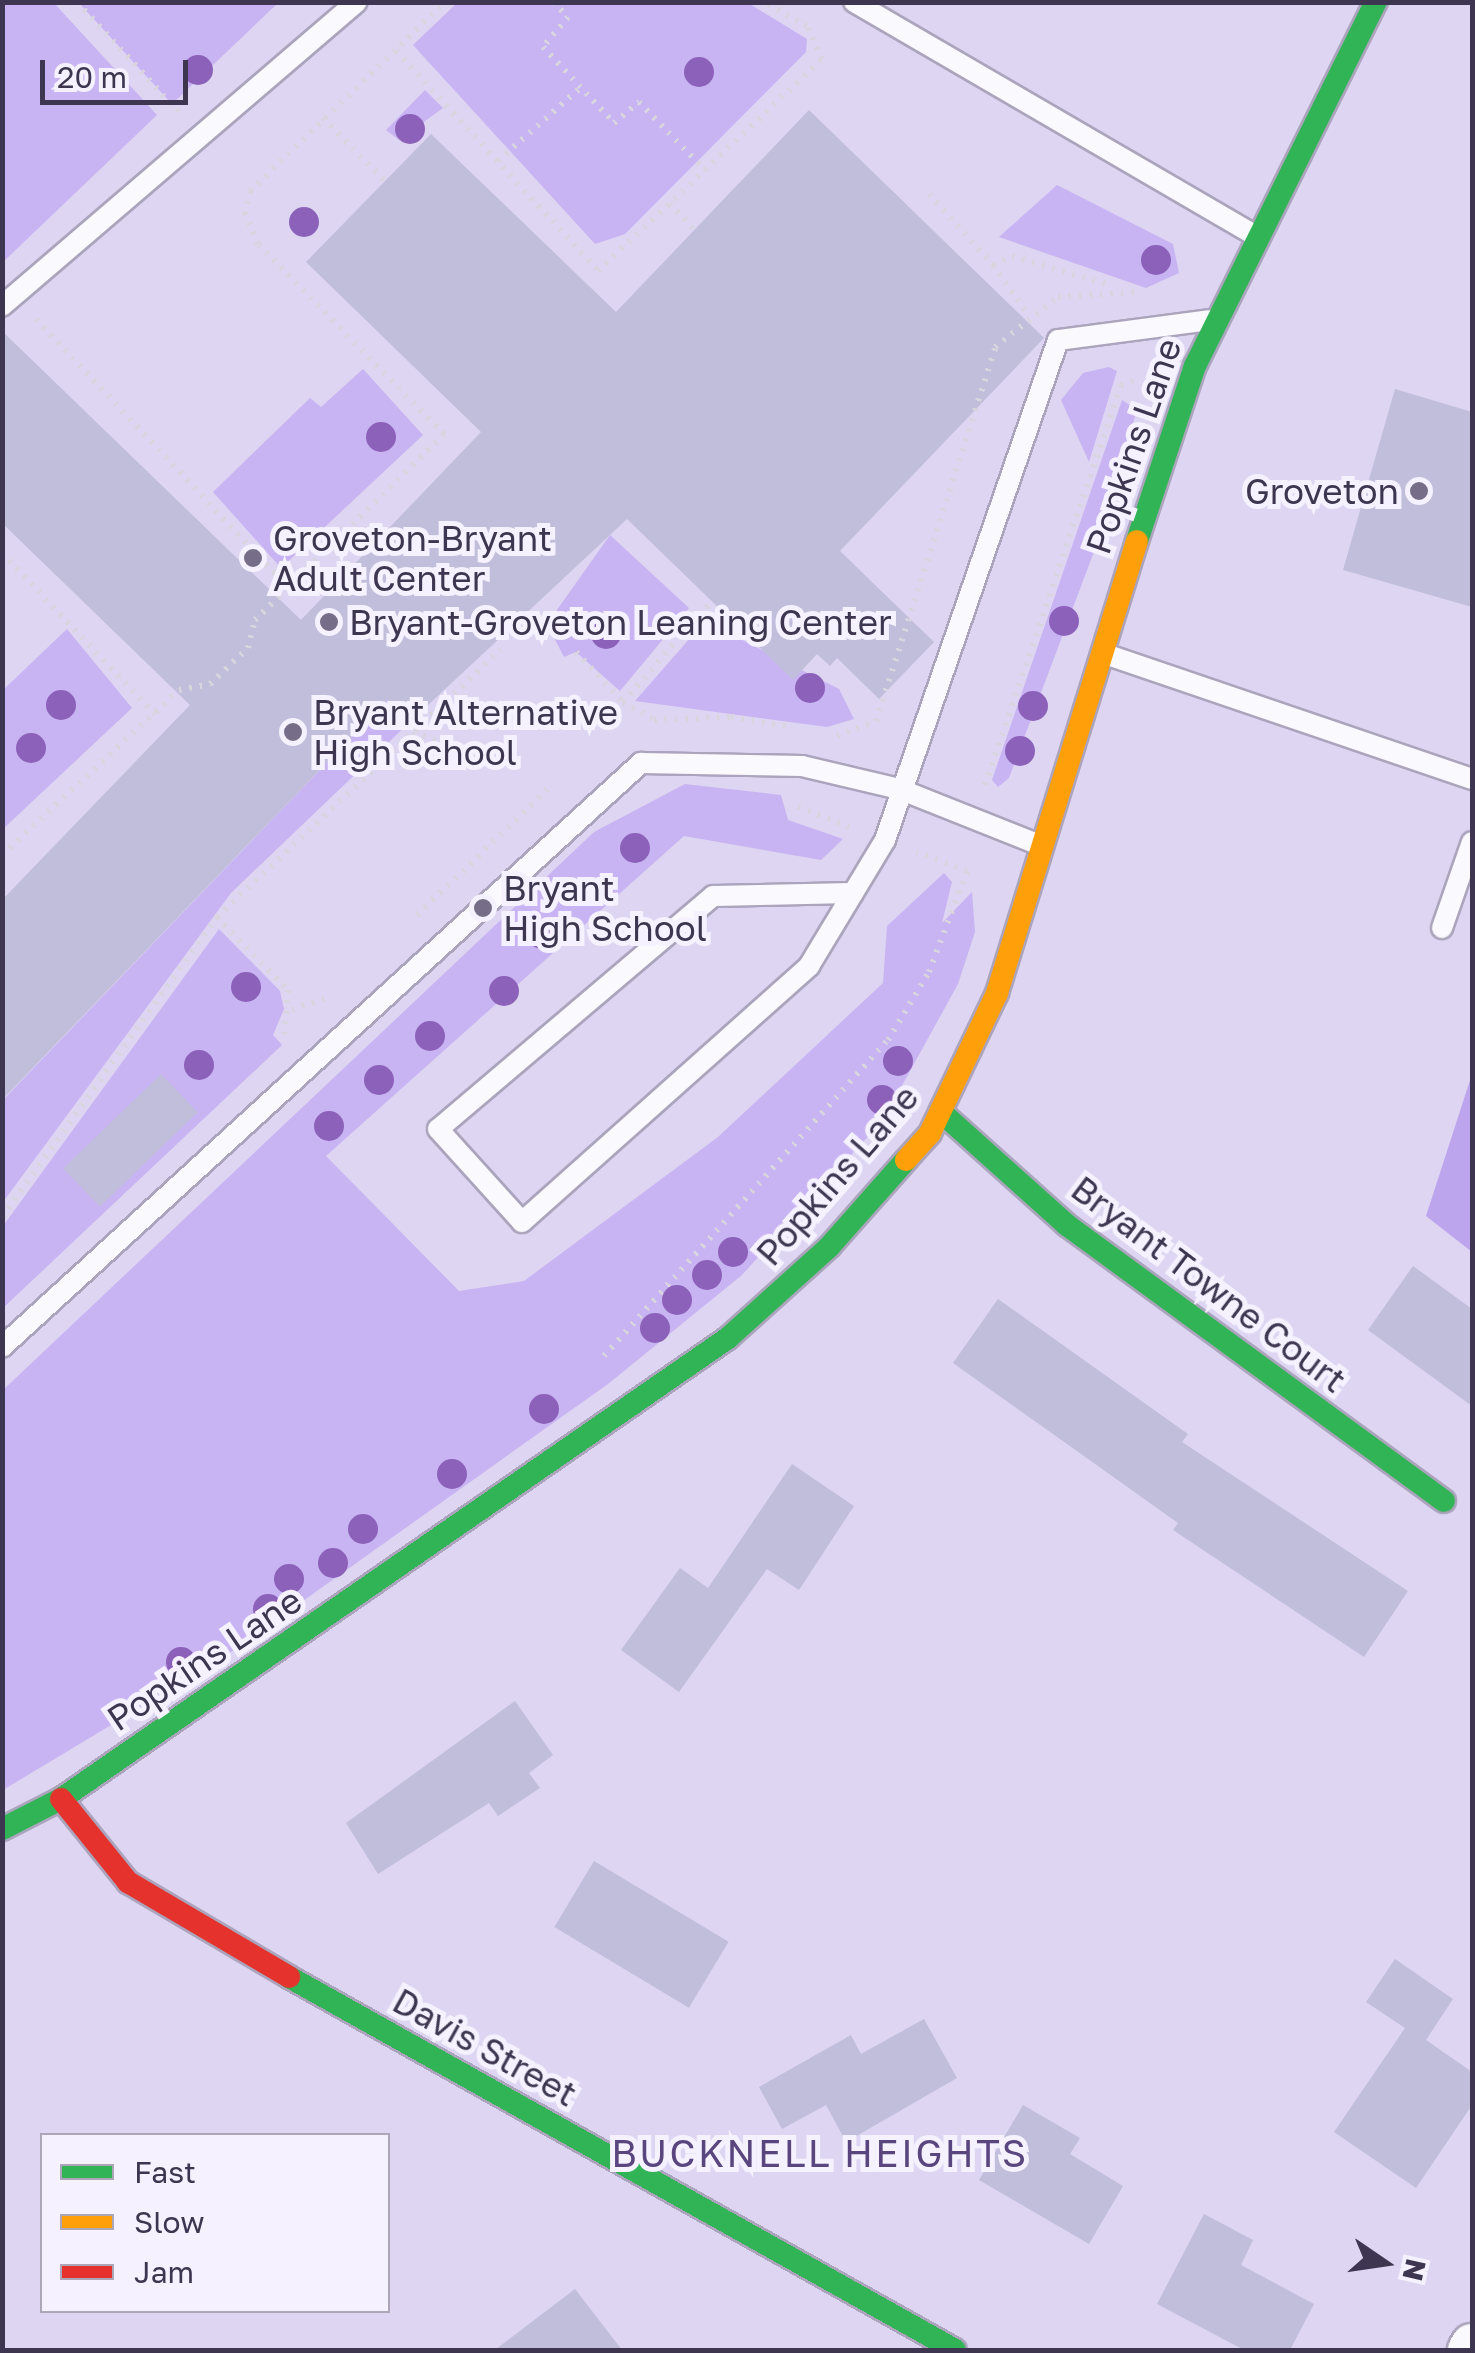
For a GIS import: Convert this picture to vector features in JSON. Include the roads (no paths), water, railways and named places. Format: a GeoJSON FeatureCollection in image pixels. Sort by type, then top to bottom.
{"type":"FeatureCollection","features":[{"type":"Feature","properties":{"kind":"street","name":"Popkins Lane"},"geometry":{"type":"LineString","coordinates":[[2,1830],[62,1799],[728,1338],[829,1247],[942,1113],[997,993],[1038,844],[1100,652],[1216,319],[1255,235],[1376,2]]}},
{"type":"Feature","properties":{"kind":"street","name":"Bryant Towne Court"},"geometry":{"type":"LineString","coordinates":[[942,1113],[1066,1225],[1444,1501]]}},
{"type":"Feature","properties":{"kind":"street","name":"Davis Street"},"geometry":{"type":"LineString","coordinates":[[62,1799],[116,1869],[175,1913],[955,2350]]}},
{"type":"Feature","properties":{"kind":"lane"},"geometry":{"type":"LineString","coordinates":[[2,306],[357,2]]}},
{"type":"Feature","properties":{"kind":"lane"},"geometry":{"type":"LineString","coordinates":[[854,2],[1255,235]]}},
{"type":"Feature","properties":{"kind":"lane"},"geometry":{"type":"LineString","coordinates":[[853,893],[713,896],[438,1129],[522,1222],[809,966],[885,840],[899,789],[1058,340],[1216,319]]}},
{"type":"Feature","properties":{"kind":"lane"},"geometry":{"type":"LineString","coordinates":[[1100,652],[1472,779]]}},
{"type":"Feature","properties":{"kind":"lane"},"geometry":{"type":"LineString","coordinates":[[2,1347],[640,763],[802,766],[899,789],[1038,844]]}},
{"type":"Feature","properties":{"kind":"lane"},"geometry":{"type":"LineString","coordinates":[[1442,928],[1472,842]]}},
{"type":"Feature","properties":{"kind":"place","name":"Groveton"},"geometry":{"type":"Point","coordinates":[1419,491]}},
{"type":"Feature","properties":{"kind":"place","name":"Groveton-Bryant Adult Center"},"geometry":{"type":"Point","coordinates":[253,558]}},
{"type":"Feature","properties":{"kind":"place","name":"Bryant-Groveton Leaning Center"},"geometry":{"type":"Point","coordinates":[329,622]}},
{"type":"Feature","properties":{"kind":"place","name":"Bryant Alternative High School"},"geometry":{"type":"Point","coordinates":[293,732]}},
{"type":"Feature","properties":{"kind":"place","name":"Bryant High School"},"geometry":{"type":"Point","coordinates":[483,908]}},
{"type":"Feature","properties":{"kind":"district","name":"BUCKNELL HEIGHTS"},"geometry":{"type":"Point","coordinates":[820,2153]}}]}
